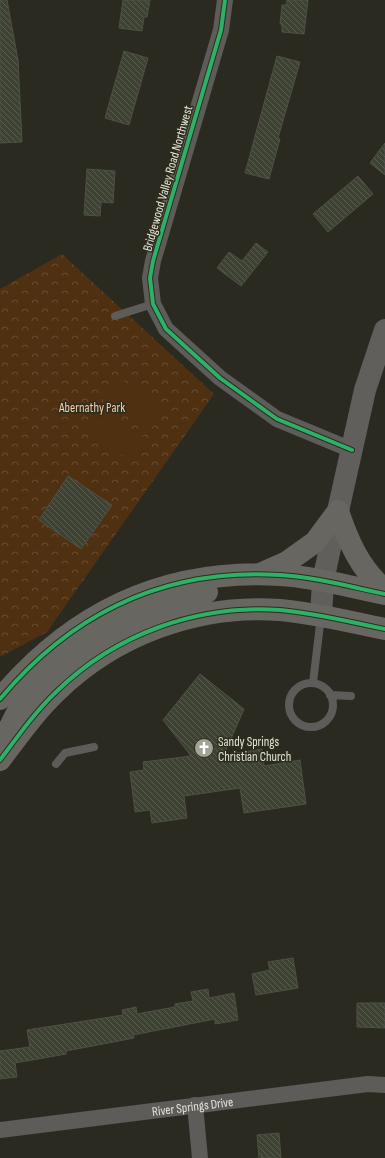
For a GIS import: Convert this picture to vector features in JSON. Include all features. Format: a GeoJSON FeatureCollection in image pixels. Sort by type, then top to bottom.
{"type":"FeatureCollection","features":[{"type":"Feature","properties":{"kind":"main road"},"geometry":{"type":"LineString","coordinates":[[259,574],[287,562],[304,551],[315,542],[338,511]]}},
{"type":"Feature","properties":{"kind":"main road"},"geometry":{"type":"LineString","coordinates":[[338,511],[350,543],[361,563],[376,583],[385,590]]}},
{"type":"Feature","properties":{"kind":"main road"},"geometry":{"type":"LineString","coordinates":[[0,699],[28,668],[54,644],[81,624],[136,596],[159,588],[221,575],[259,574],[282,575],[323,581],[385,594]]}},
{"type":"Feature","properties":{"kind":"main road"},"geometry":{"type":"LineString","coordinates":[[0,752],[12,720],[27,695],[41,677],[53,665],[69,653],[112,625],[145,610],[192,595],[208,592],[246,589],[304,589],[323,581]]}},
{"type":"Feature","properties":{"kind":"main road"},"geometry":{"type":"LineString","coordinates":[[0,760],[28,722],[42,706],[74,676],[112,648],[166,624],[211,613],[232,610],[281,610],[385,628]]}},
{"type":"Feature","properties":{"kind":"street","name":"Bridgewood Valley Road Northwest"},"geometry":{"type":"LineString","coordinates":[[225,0],[221,30],[153,261],[150,278],[153,304],[166,329],[220,378],[277,419],[352,450]]}},
{"type":"Feature","properties":{"kind":"street"},"geometry":{"type":"LineString","coordinates":[[321,616],[323,581],[365,390],[385,330]]}},
{"type":"Feature","properties":{"kind":"street","name":"River Springs Drive"},"geometry":{"type":"LineString","coordinates":[[0,1130],[368,1084],[385,1085]]}},
{"type":"Feature","properties":{"kind":"street"},"geometry":{"type":"LineString","coordinates":[[195,1105],[200,1158]]}},
{"type":"Feature","properties":{"kind":"lane"},"geometry":{"type":"LineString","coordinates":[[115,316],[153,304]]}},
{"type":"Feature","properties":{"kind":"lane"},"geometry":{"type":"LineString","coordinates":[[313,683],[321,616]]}},
{"type":"Feature","properties":{"kind":"lane"},"geometry":{"type":"LineString","coordinates":[[306,683],[313,683],[326,689],[330,695],[332,708],[330,715],[320,724],[305,726],[293,718],[290,712],[290,697],[299,686],[306,683]]}},
{"type":"Feature","properties":{"kind":"lane"},"geometry":{"type":"LineString","coordinates":[[330,695],[351,696]]}},
{"type":"Feature","properties":{"kind":"lane"},"geometry":{"type":"LineString","coordinates":[[56,764],[65,753],[94,747]]}},
{"type":"Feature","properties":{"kind":"green space","name":"Abernathy Park"},"geometry":{"type":"Polygon","coordinates":[[[62,254],[214,394],[47,632],[0,657],[0,289],[62,254]]]}},
{"type":"Feature","properties":{"kind":"green space"},"geometry":{"type":"Polygon","coordinates":[[[117,376],[165,409],[150,431],[102,399],[117,376]]]}},
{"type":"Feature","properties":{"kind":"green space"},"geometry":{"type":"Polygon","coordinates":[[[97,406],[145,438],[130,460],[82,428],[97,406]]]}},
{"type":"Feature","properties":{"kind":"building"},"geometry":{"type":"Polygon","coordinates":[[[0,0],[7,0],[18,60],[22,142],[0,143],[0,0]]]}},
{"type":"Feature","properties":{"kind":"building"},"geometry":{"type":"Polygon","coordinates":[[[123,0],[150,0],[147,17],[144,17],[142,31],[119,28],[123,0]]]}},
{"type":"Feature","properties":{"kind":"building"},"geometry":{"type":"Polygon","coordinates":[[[287,0],[308,0],[304,34],[282,32],[282,24],[280,24],[282,5],[286,5],[287,0]]]}},
{"type":"Feature","properties":{"kind":"building"},"geometry":{"type":"Polygon","coordinates":[[[124,51],[148,58],[129,125],[105,118],[124,51]]]}},
{"type":"Feature","properties":{"kind":"building"},"geometry":{"type":"Polygon","coordinates":[[[277,56],[300,62],[278,138],[280,139],[269,179],[245,173],[277,56]]]}},
{"type":"Feature","properties":{"kind":"building"},"geometry":{"type":"Polygon","coordinates":[[[385,143],[385,175],[370,163],[385,143]]]}},
{"type":"Feature","properties":{"kind":"building"},"geometry":{"type":"Polygon","coordinates":[[[87,169],[115,171],[113,203],[101,202],[100,216],[84,215],[87,169]]]}},
{"type":"Feature","properties":{"kind":"building"},"geometry":{"type":"Polygon","coordinates":[[[358,176],[373,194],[328,232],[313,214],[358,176]]]}},
{"type":"Feature","properties":{"kind":"building"},"geometry":{"type":"Polygon","coordinates":[[[256,243],[268,252],[241,286],[217,268],[229,252],[242,261],[256,243]]]}},
{"type":"Feature","properties":{"kind":"building"},"geometry":{"type":"Polygon","coordinates":[[[68,476],[112,505],[81,549],[39,520],[68,476]]]}},
{"type":"Feature","properties":{"kind":"building","name":"Sandy Springs Christian Church"},"geometry":{"type":"Polygon","coordinates":[[[200,674],[244,709],[224,755],[262,749],[264,766],[300,760],[306,804],[244,813],[240,788],[184,796],[187,818],[152,823],[150,810],[135,812],[130,772],[144,770],[143,762],[191,756],[163,720],[200,674]]]}},
{"type":"Feature","properties":{"kind":"building"},"geometry":{"type":"Polygon","coordinates":[[[293,958],[298,988],[256,995],[252,974],[270,970],[268,962],[293,958]]]}},
{"type":"Feature","properties":{"kind":"building"},"geometry":{"type":"Polygon","coordinates":[[[208,989],[209,998],[234,993],[238,1020],[215,1024],[215,1019],[133,1035],[134,1038],[66,1051],[66,1054],[15,1063],[17,1077],[0,1079],[0,1051],[30,1047],[27,1030],[123,1015],[122,1010],[136,1007],[137,1014],[175,1007],[175,1004],[193,1001],[191,992],[208,989]]]}},
{"type":"Feature","properties":{"kind":"building"},"geometry":{"type":"Polygon","coordinates":[[[357,1003],[385,1003],[385,1028],[357,1027],[357,1003]]]}},
{"type":"Feature","properties":{"kind":"building"},"geometry":{"type":"Polygon","coordinates":[[[279,1133],[281,1158],[259,1158],[257,1135],[279,1133]]]}},
{"type":"Feature","properties":{"kind":"cycle path"},"geometry":{"type":"LineString","coordinates":[[225,0],[221,30],[153,261],[150,278],[153,304],[166,329],[220,378],[277,419],[352,450]]}},
{"type":"Feature","properties":{"kind":"cycle path"},"geometry":{"type":"LineString","coordinates":[[0,699],[28,668],[59,642],[91,620],[125,602],[161,588],[198,579],[238,575],[280,575],[320,580],[385,594]]}},
{"type":"Feature","properties":{"kind":"cycle path"},"geometry":{"type":"LineString","coordinates":[[0,760],[41,708],[56,692],[79,672],[104,654],[131,639],[159,627],[189,618],[219,612],[249,609],[306,613],[385,629]]}},
{"type":"Feature","properties":{"kind":"place","name":"Sandy Springs Christian Church"},"geometry":{"type":"Point","coordinates":[204,748]}}]}
